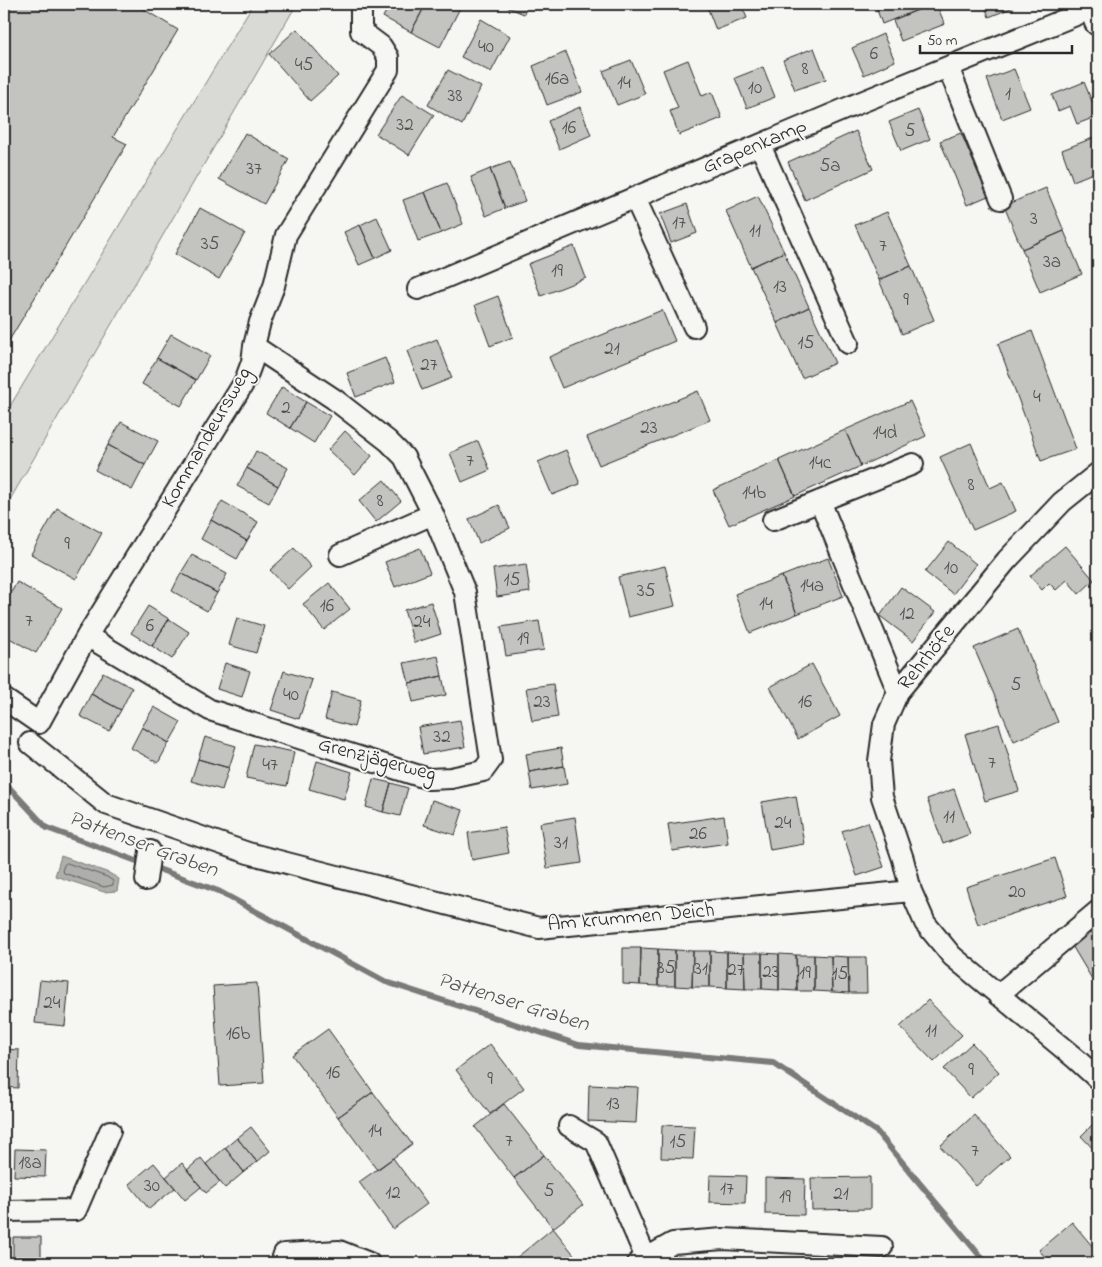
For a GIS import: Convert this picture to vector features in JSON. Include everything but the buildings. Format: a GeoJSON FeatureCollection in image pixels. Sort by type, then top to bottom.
{"type":"FeatureCollection","features":[{"type":"Feature","properties":{"kind":"street","name":"Kommandeursweg"},"geometry":{"type":"LineString","coordinates":[[4,699],[39,723],[87,636],[245,381],[252,362],[260,322],[274,286],[286,235],[388,70],[388,58],[381,46],[361,31],[360,7],[362,4]]}},
{"type":"Feature","properties":{"kind":"street","name":"Grapenkamp"},"geometry":{"type":"LineString","coordinates":[[418,289],[948,67],[1094,11]]}},
{"type":"Feature","properties":{"kind":"street"},"geometry":{"type":"LineString","coordinates":[[948,67],[1001,199]]}},
{"type":"Feature","properties":{"kind":"street"},"geometry":{"type":"LineString","coordinates":[[760,145],[848,343]]}},
{"type":"Feature","properties":{"kind":"street"},"geometry":{"type":"LineString","coordinates":[[635,198],[694,327]]}},
{"type":"Feature","properties":{"kind":"street","name":"Grenzjägerweg"},"geometry":{"type":"LineString","coordinates":[[87,636],[210,710],[429,779],[451,778],[483,772],[491,760],[465,592],[433,514],[404,458],[388,441],[334,399],[254,346]]}},
{"type":"Feature","properties":{"kind":"street"},"geometry":{"type":"LineString","coordinates":[[773,520],[913,464]]}},
{"type":"Feature","properties":{"kind":"street","name":"Rehrhöfe"},"geometry":{"type":"LineString","coordinates":[[911,891],[903,859],[882,797],[879,761],[884,724],[898,692],[1007,560],[1062,502],[1098,473]]}},
{"type":"Feature","properties":{"kind":"street"},"geometry":{"type":"LineString","coordinates":[[820,501],[898,692]]}},
{"type":"Feature","properties":{"kind":"street"},"geometry":{"type":"LineString","coordinates":[[340,554],[433,514]]}},
{"type":"Feature","properties":{"kind":"street","name":"Am krummen Deich"},"geometry":{"type":"LineString","coordinates":[[30,743],[106,804],[248,853],[539,928],[911,891]]}},
{"type":"Feature","properties":{"kind":"street"},"geometry":{"type":"LineString","coordinates":[[146,880],[150,851]]}},
{"type":"Feature","properties":{"kind":"street"},"geometry":{"type":"LineString","coordinates":[[911,891],[924,923],[952,956],[1098,1079]]}},
{"type":"Feature","properties":{"kind":"street"},"geometry":{"type":"LineString","coordinates":[[998,995],[1098,911]]}},
{"type":"Feature","properties":{"kind":"street"},"geometry":{"type":"LineString","coordinates":[[570,1126],[596,1142],[642,1261],[673,1243],[724,1239],[882,1247]]}},
{"type":"Feature","properties":{"kind":"street"},"geometry":{"type":"LineString","coordinates":[[4,1211],[76,1210],[110,1131]]}},
{"type":"Feature","properties":{"kind":"street"},"geometry":{"type":"LineString","coordinates":[[282,1259],[339,1251],[369,1263]]}},
{"type":"Feature","properties":{"kind":"shaded area"},"geometry":{"type":"Polygon","coordinates":[[[253,4],[287,4],[295,7],[4,510],[4,416],[253,4]]]}},
{"type":"Feature","properties":{"kind":"water"},"geometry":{"type":"Polygon","coordinates":[[[61,856],[109,873],[119,879],[117,891],[104,892],[55,876],[61,856]]]}},
{"type":"Feature","properties":{"kind":"waterway","name":"Pattenser Graben"},"geometry":{"type":"LineString","coordinates":[[4,782],[47,828],[218,891],[386,982],[579,1045],[773,1063],[877,1132],[986,1263]]}}]}
